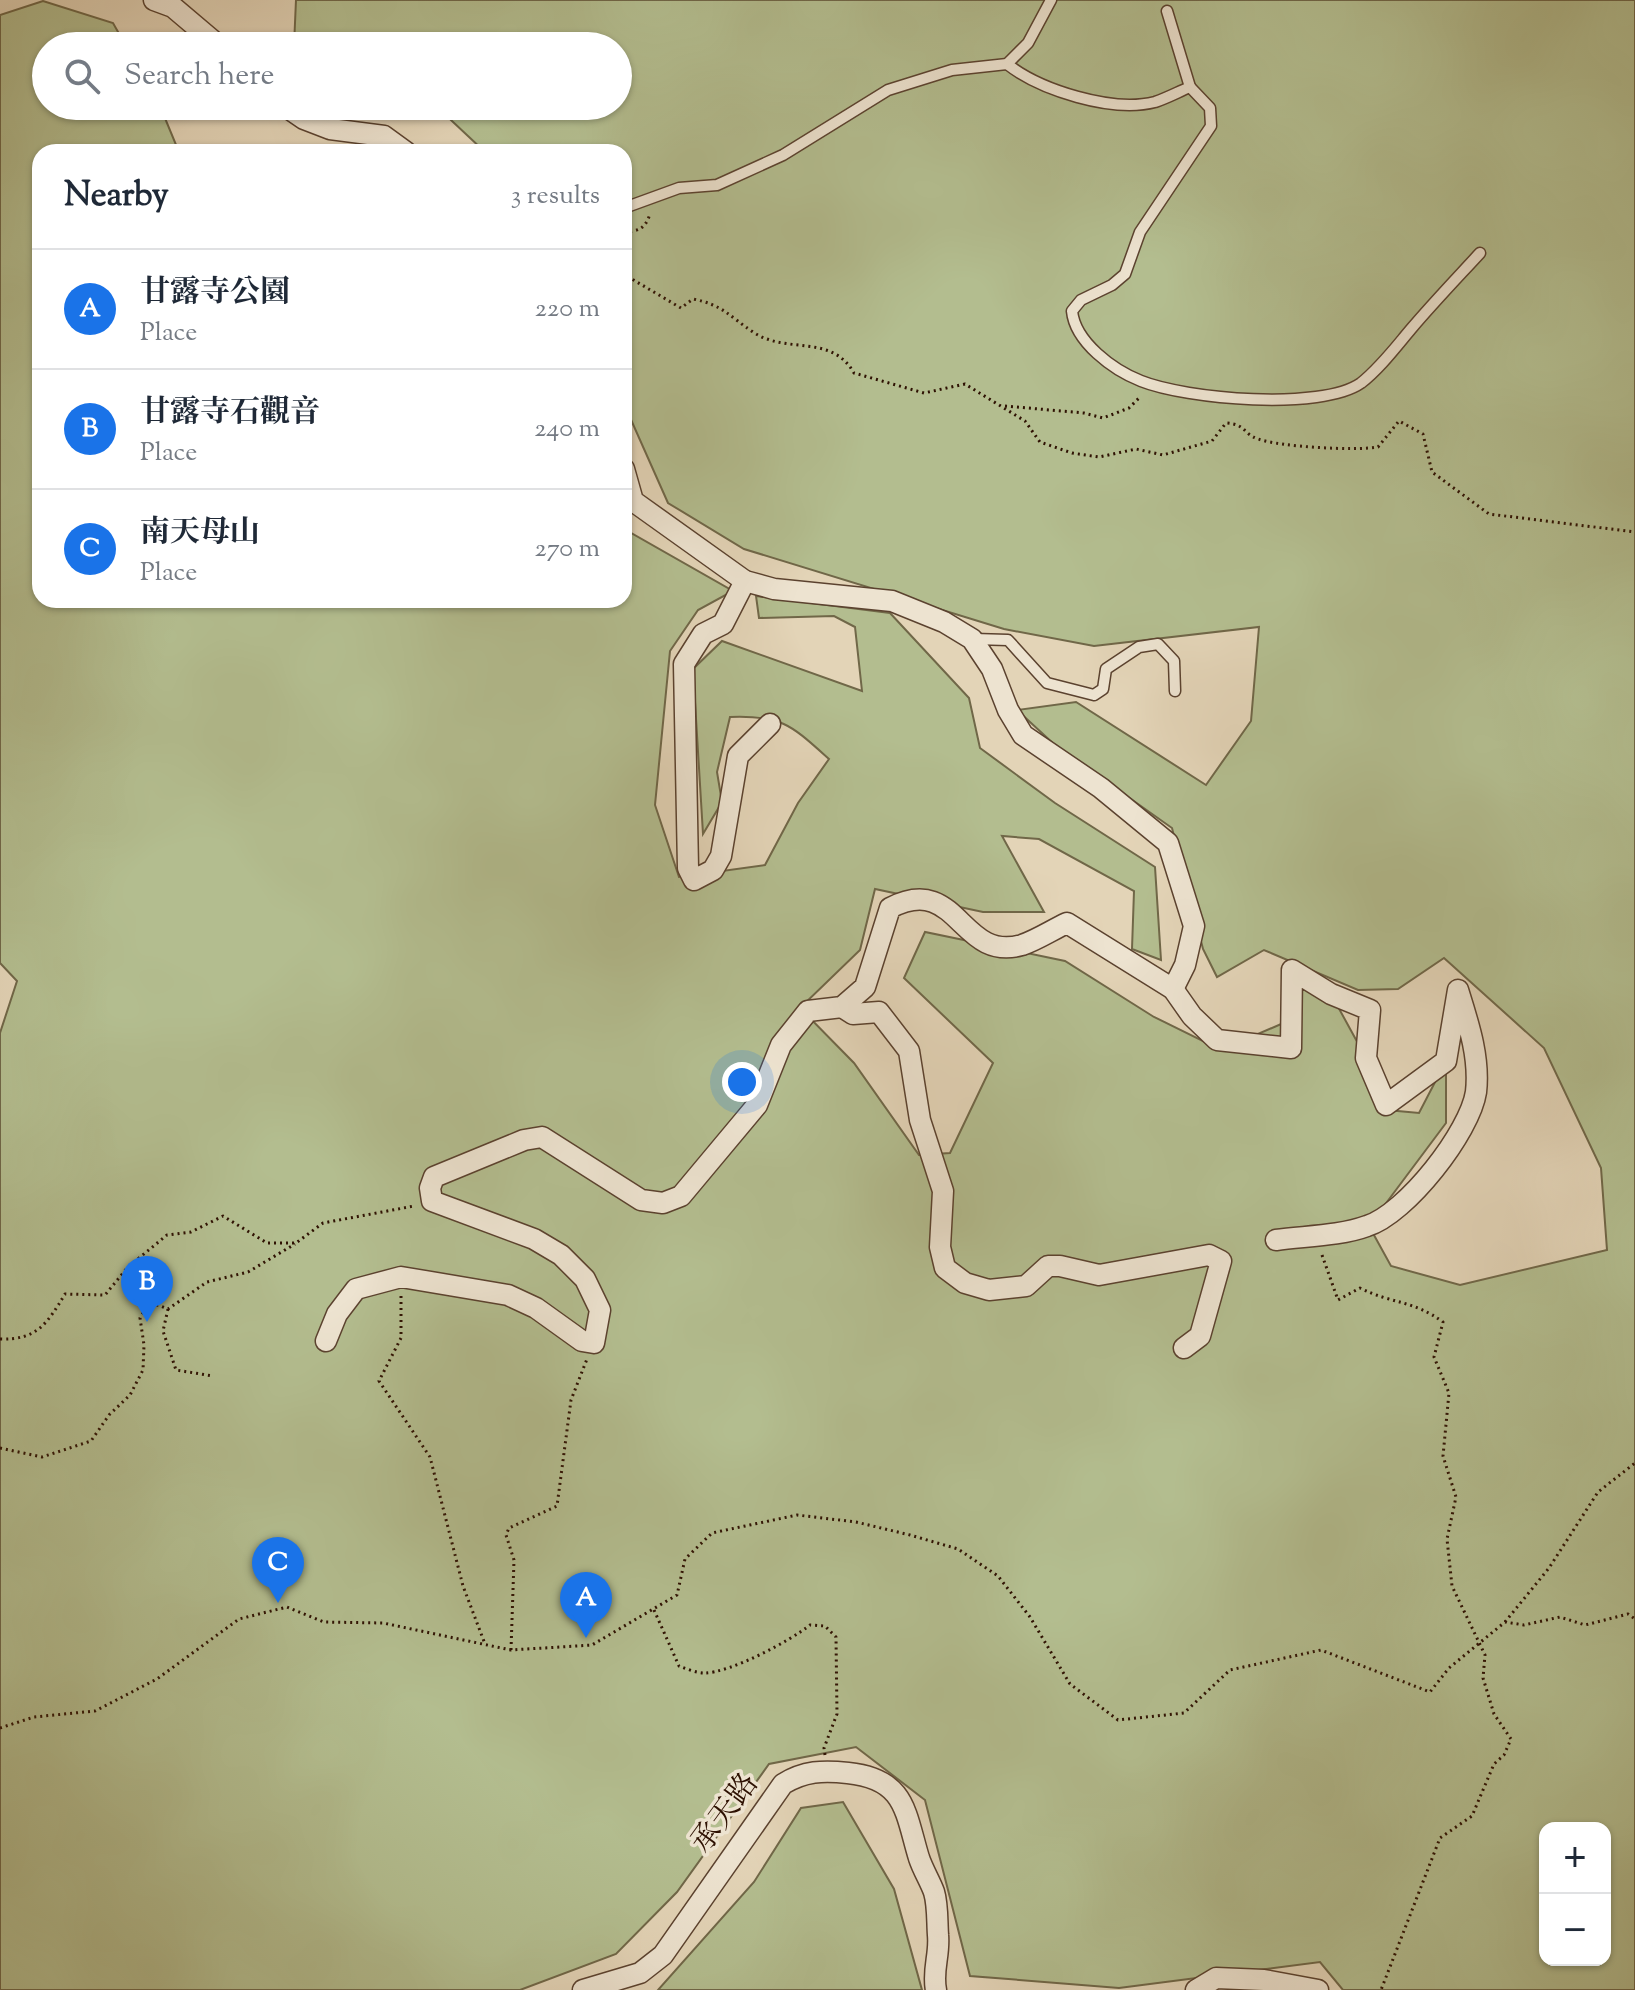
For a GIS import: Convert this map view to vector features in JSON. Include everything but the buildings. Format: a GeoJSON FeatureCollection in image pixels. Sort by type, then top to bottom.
{"type":"FeatureCollection","features":[{"type":"Feature","properties":{"kind":"street"},"geometry":{"type":"LineString","coordinates":[[154,0],[173,7],[202,32]]}},
{"type":"Feature","properties":{"kind":"street"},"geometry":{"type":"LineString","coordinates":[[307,120],[330,129],[384,136],[395,144]]}},
{"type":"Feature","properties":{"kind":"street"},"geometry":{"type":"LineString","coordinates":[[632,497],[745,581],[774,589],[892,601],[944,622],[972,639],[992,669],[1008,710],[1023,735],[1101,788],[1168,843],[1194,926],[1185,965],[1173,989]]}},
{"type":"Feature","properties":{"kind":"street"},"geometry":{"type":"LineString","coordinates":[[745,581],[723,624],[703,634],[684,664],[688,868],[694,880],[713,870],[721,856],[738,756],[770,724]]}},
{"type":"Feature","properties":{"kind":"street"},"geometry":{"type":"LineString","coordinates":[[326,1341],[337,1314],[356,1289],[401,1277],[508,1295],[536,1308],[582,1341],[594,1343],[600,1310],[585,1279],[561,1255],[534,1239],[446,1209],[432,1201],[430,1188],[434,1177],[524,1140],[542,1137],[641,1200],[663,1203],[681,1196],[757,1105],[781,1045],[808,1011],[842,1007],[865,987],[890,908],[911,897],[936,900],[980,940],[1001,946],[1020,945],[1067,923],[1173,989],[1192,1016],[1217,1040],[1291,1048],[1292,970],[1331,994],[1370,1010],[1366,1058],[1386,1105],[1446,1061],[1458,990],[1473,1037],[1476,1093],[1455,1139],[1423,1186],[1369,1226],[1276,1240]]}},
{"type":"Feature","properties":{"kind":"street"},"geometry":{"type":"LineString","coordinates":[[842,1007],[853,1014],[879,1012],[909,1051],[920,1120],[943,1191],[940,1247],[945,1268],[965,1283],[989,1290],[1026,1286],[1048,1266],[1099,1275],[1209,1255],[1221,1261],[1200,1336],[1184,1348]]}},
{"type":"Feature","properties":{"kind":"street","name":"承天路"},"geometry":{"type":"LineString","coordinates":[[583,1990],[640,1973],[663,1955],[783,1784],[800,1774],[828,1771],[857,1774],[888,1785],[906,1806],[920,1861],[934,1894],[939,1941],[932,1971],[936,1990]]}},
{"type":"Feature","properties":{"kind":"street"},"geometry":{"type":"LineString","coordinates":[[1196,1990],[1216,1978],[1264,1980],[1318,1990]]}},
{"type":"Feature","properties":{"kind":"lane"},"geometry":{"type":"LineString","coordinates":[[632,206],[679,188],[717,185],[783,155],[888,90],[952,70],[1007,64],[1028,43],[1051,0]]}},
{"type":"Feature","properties":{"kind":"lane"},"geometry":{"type":"LineString","coordinates":[[1167,11],[1190,87],[1210,108],[1211,126],[1140,232],[1125,274],[1112,285],[1081,300],[1072,311],[1073,326],[1112,367],[1153,385],[1292,401],[1336,394],[1360,384],[1384,361],[1480,253]]}},
{"type":"Feature","properties":{"kind":"lane"},"geometry":{"type":"LineString","coordinates":[[1007,64],[1025,78],[1062,94],[1119,102],[1153,102],[1190,87]]}},
{"type":"Feature","properties":{"kind":"lane"},"geometry":{"type":"LineString","coordinates":[[972,639],[1008,640],[1047,683],[1094,695],[1103,689],[1106,669],[1139,647],[1158,644],[1174,661],[1175,691]]}},
{"type":"Feature","properties":{"kind":"path"},"geometry":{"type":"LineString","coordinates":[[632,231],[647,225],[655,199]]}},
{"type":"Feature","properties":{"kind":"path"},"geometry":{"type":"LineString","coordinates":[[632,279],[681,308],[693,299],[717,304],[754,333],[792,346],[824,348],[845,358],[854,373],[924,393],[965,384],[1025,421],[1040,442],[1072,453],[1099,457],[1136,449],[1163,455],[1212,441],[1226,423],[1240,423],[1257,439],[1352,452],[1378,447],[1399,421],[1423,434],[1432,472],[1489,514],[1635,532]]}},
{"type":"Feature","properties":{"kind":"path"},"geometry":{"type":"LineString","coordinates":[[1000,406],[1084,413],[1103,418],[1129,408],[1153,385]]}},
{"type":"Feature","properties":{"kind":"path"},"geometry":{"type":"LineString","coordinates":[[213,1376],[176,1370],[163,1331],[168,1309],[207,1282],[248,1272],[323,1223],[411,1206],[446,1209]]}},
{"type":"Feature","properties":{"kind":"path"},"geometry":{"type":"LineString","coordinates":[[0,1339],[23,1339],[48,1322],[65,1294],[105,1295],[128,1267],[167,1235],[191,1232],[223,1216],[267,1243],[296,1243]]}},
{"type":"Feature","properties":{"kind":"path"},"geometry":{"type":"LineString","coordinates":[[1312,1235],[1334,1281],[1338,1300],[1360,1288],[1381,1298],[1420,1306],[1443,1322],[1434,1357],[1449,1393],[1443,1456],[1456,1497],[1447,1539],[1452,1586],[1485,1655],[1483,1678],[1494,1714],[1511,1739],[1504,1755],[1494,1764],[1472,1816],[1440,1838],[1381,1990]]}},
{"type":"Feature","properties":{"kind":"path"},"geometry":{"type":"LineString","coordinates":[[401,1277],[401,1338],[379,1381],[430,1457],[463,1586],[485,1645]]}},
{"type":"Feature","properties":{"kind":"path"},"geometry":{"type":"LineString","coordinates":[[0,1448],[42,1457],[91,1441],[109,1415],[130,1395],[143,1370],[144,1345],[140,1318],[146,1308],[158,1305],[168,1309]]}},
{"type":"Feature","properties":{"kind":"path"},"geometry":{"type":"LineString","coordinates":[[511,1650],[514,1560],[506,1535],[509,1528],[557,1506],[571,1400],[594,1343]]}},
{"type":"Feature","properties":{"kind":"path"},"geometry":{"type":"LineString","coordinates":[[0,1728],[34,1717],[95,1711],[157,1679],[239,1619],[287,1607],[324,1622],[383,1623],[511,1650],[592,1645],[677,1595],[685,1559],[712,1533],[797,1515],[856,1522],[958,1549],[998,1576],[1030,1617],[1070,1684],[1118,1720],[1184,1713],[1230,1670],[1321,1650],[1430,1692],[1449,1668],[1505,1622],[1549,1568],[1598,1492],[1635,1463]]}},
{"type":"Feature","properties":{"kind":"path"},"geometry":{"type":"LineString","coordinates":[[653,1610],[679,1666],[703,1673],[728,1667],[799,1634],[810,1625],[825,1626],[836,1637],[837,1714],[824,1748],[828,1771]]}},
{"type":"Feature","properties":{"kind":"path"},"geometry":{"type":"LineString","coordinates":[[1505,1622],[1524,1625],[1560,1617],[1585,1625],[1628,1614],[1635,1619]]}},
{"type":"Feature","properties":{"kind":"green space"},"geometry":{"type":"Polygon","coordinates":[[[296,0],[1635,0],[1635,1990],[1343,1990],[1320,1962],[1119,1988],[970,1976],[925,1800],[856,1747],[769,1764],[677,1892],[616,1954],[520,1990],[0,1990],[0,1033],[17,981],[0,963],[0,15],[43,1],[113,23],[118,32],[32,32],[32,120],[166,120],[176,144],[32,144],[32,608],[632,608],[632,534],[733,591],[698,610],[670,651],[655,805],[679,877],[765,865],[798,803],[829,759],[785,724],[762,718],[730,717],[717,772],[722,802],[703,834],[693,669],[722,641],[862,691],[855,627],[834,616],[759,618],[756,596],[890,613],[969,698],[980,748],[1055,803],[1155,867],[1161,960],[1132,949],[1134,891],[1039,839],[1002,836],[1044,912],[983,912],[875,889],[860,950],[800,1008],[854,1063],[919,1155],[950,1153],[993,1063],[904,978],[925,932],[1065,961],[1154,1017],[1221,1050],[1288,1021],[1292,970],[1331,994],[1366,1058],[1387,1110],[1419,1113],[1446,1061],[1446,1123],[1369,1226],[1391,1266],[1460,1285],[1607,1250],[1601,1168],[1544,1048],[1444,958],[1398,989],[1358,990],[1264,950],[1217,977],[1203,949],[1172,828],[1056,746],[1017,710],[1076,702],[1206,785],[1251,721],[1259,627],[1094,646],[1004,629],[744,549],[668,503],[632,422],[632,144],[476,144],[451,120],[632,120],[632,32],[295,32],[296,0]]]}},
{"type":"Feature","properties":{"kind":"green space"},"geometry":{"type":"Polygon","coordinates":[[[843,1802],[894,1889],[922,1990],[658,1990],[754,1882],[801,1808],[843,1802]]]}},
{"type":"Feature","properties":{"kind":"place","name":"甘露寺石觀音"},"geometry":{"type":"Point","coordinates":[147,1322]}},
{"type":"Feature","properties":{"kind":"place","name":"南天母山"},"geometry":{"type":"Point","coordinates":[278,1603]}},
{"type":"Feature","properties":{"kind":"place","name":"甘露寺公園"},"geometry":{"type":"Point","coordinates":[586,1638]}}]}
